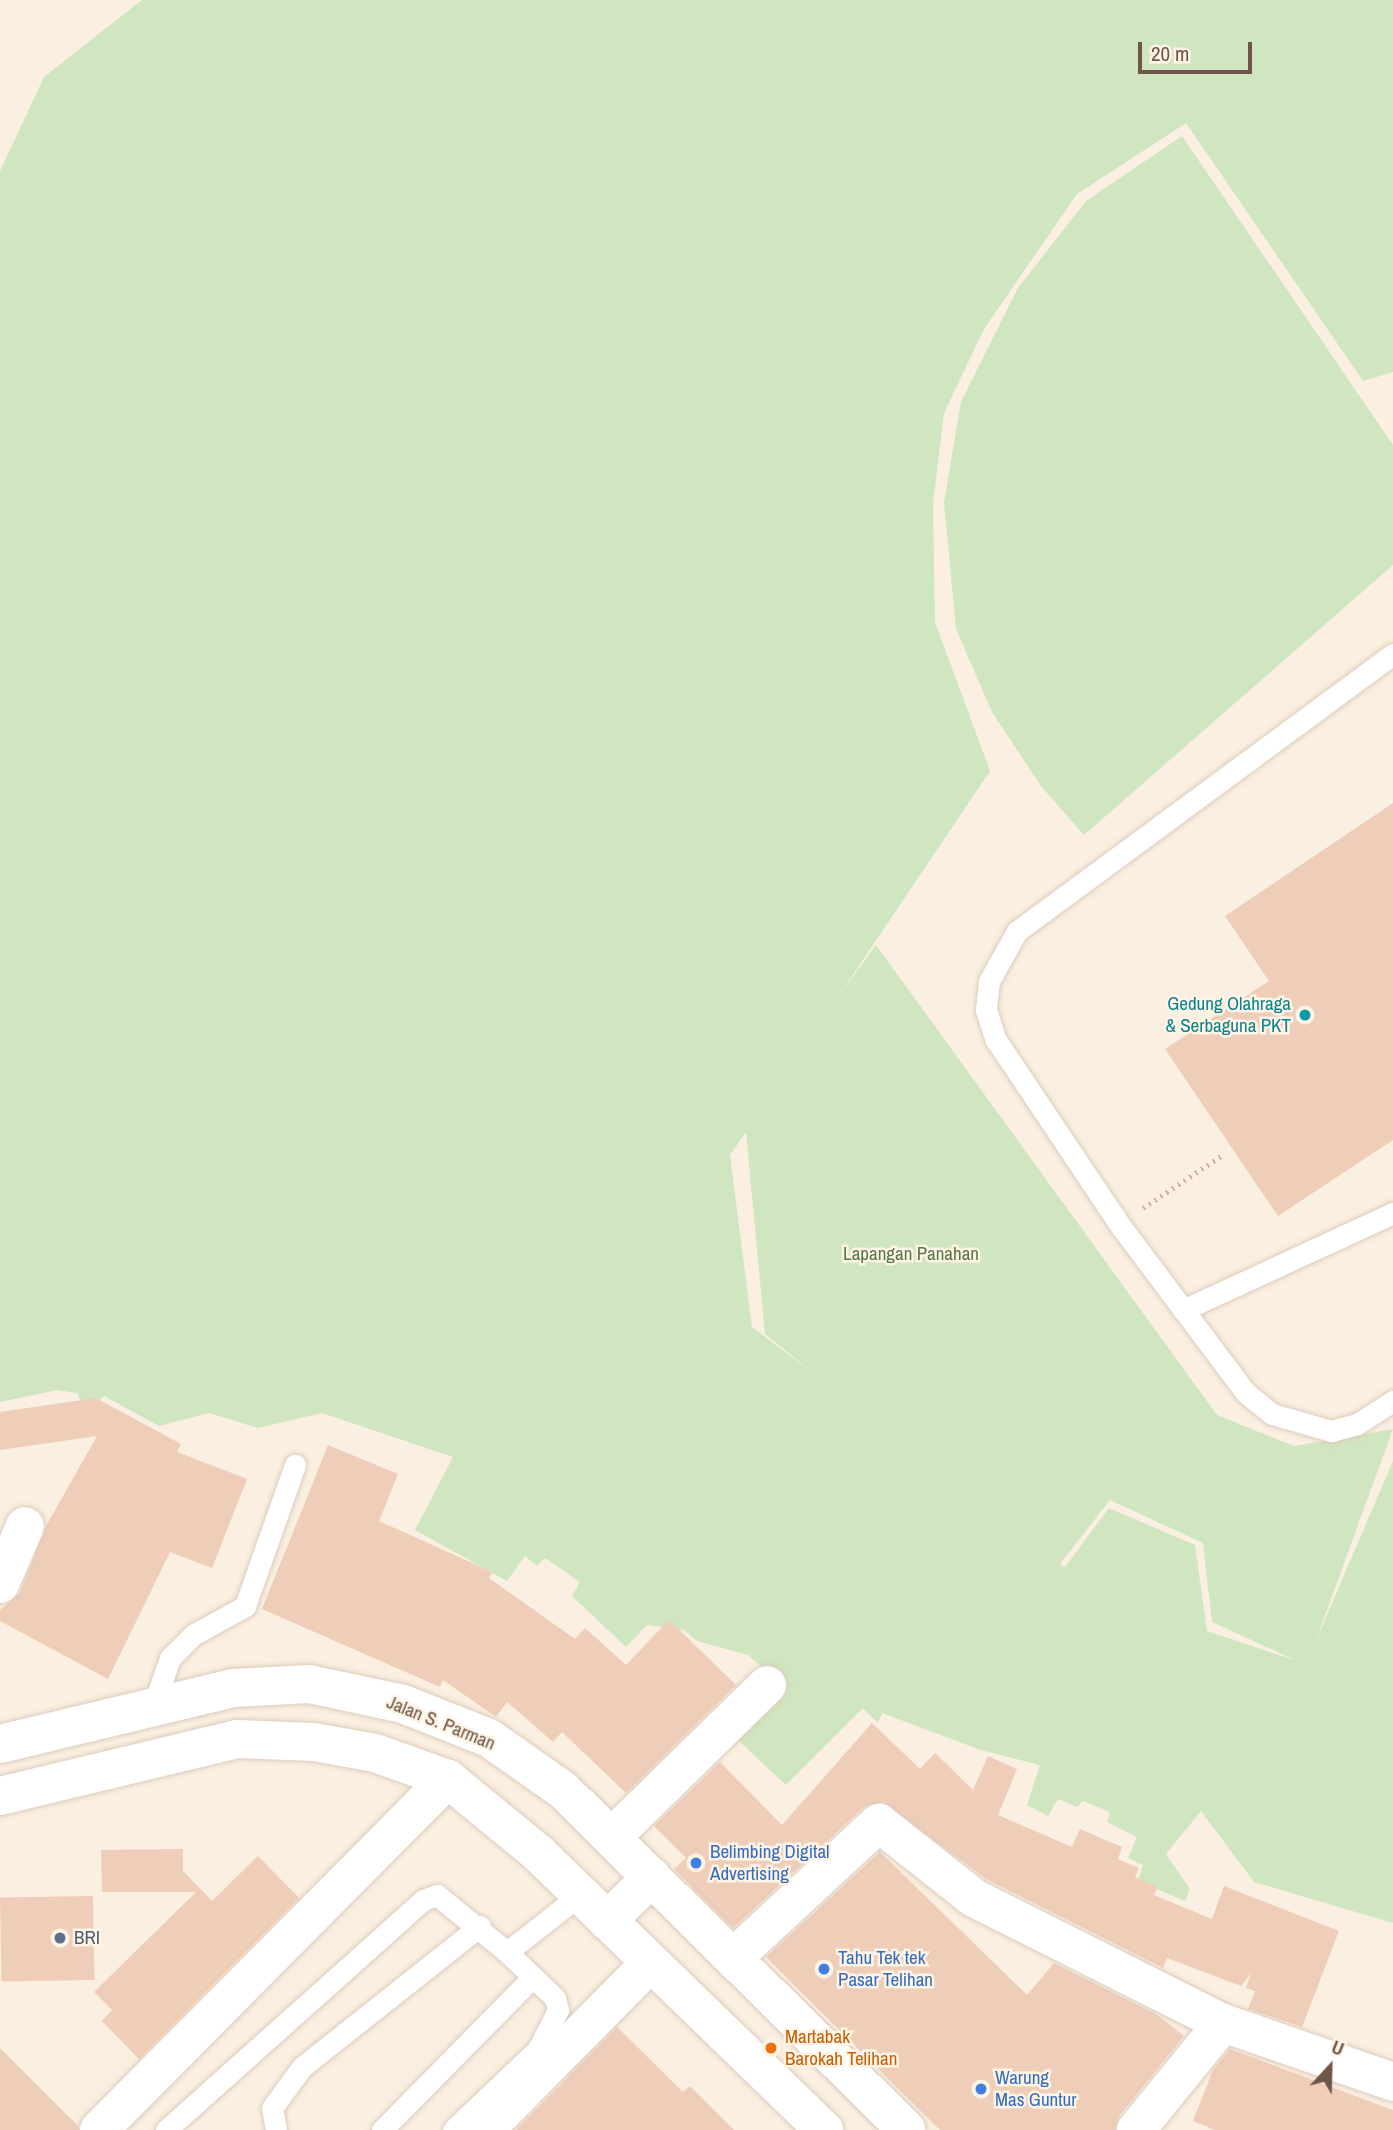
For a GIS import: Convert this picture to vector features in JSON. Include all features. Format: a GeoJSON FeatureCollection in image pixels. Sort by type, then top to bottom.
{"type":"FeatureCollection","features":[{"type":"Feature","properties":{"kind":"main road"},"geometry":{"type":"LineString","coordinates":[[0,1584],[25,1526]]}},
{"type":"Feature","properties":{"kind":"main road","name":"Jalan S. Parman"},"geometry":{"type":"LineString","coordinates":[[0,1744],[154,1704],[234,1688],[309,1684],[403,1704],[489,1738],[563,1790],[906,2130]]}},
{"type":"Feature","properties":{"kind":"main road"},"geometry":{"type":"LineString","coordinates":[[612,1837],[767,1685]]}},
{"type":"Feature","properties":{"kind":"main road"},"geometry":{"type":"LineString","coordinates":[[0,1796],[237,1739],[314,1742],[375,1753],[449,1780],[580,1894],[824,2130]]}},
{"type":"Feature","properties":{"kind":"main road"},"geometry":{"type":"LineString","coordinates":[[99,2130],[449,1780]]}},
{"type":"Feature","properties":{"kind":"main road"},"geometry":{"type":"LineString","coordinates":[[733,1958],[879,1823],[974,1898],[1223,2024],[1393,2082]]}},
{"type":"Feature","properties":{"kind":"main road"},"geometry":{"type":"LineString","coordinates":[[607,1921],[652,1877]]}},
{"type":"Feature","properties":{"kind":"main road"},"geometry":{"type":"LineString","coordinates":[[485,2130],[650,1963]]}},
{"type":"Feature","properties":{"kind":"main road"},"geometry":{"type":"LineString","coordinates":[[1136,2130],[1223,2024]]}},
{"type":"Feature","properties":{"kind":"lane"},"geometry":{"type":"LineString","coordinates":[[1393,654],[1017,931],[999,956],[989,981],[986,1010],[996,1040],[1119,1224],[1246,1394],[1272,1414],[1331,1431],[1357,1424],[1393,1401]]}},
{"type":"Feature","properties":{"kind":"lane"},"geometry":{"type":"LineString","coordinates":[[1183,1310],[1393,1213]]}},
{"type":"Feature","properties":{"kind":"lane"},"geometry":{"type":"LineString","coordinates":[[154,1704],[170,1658],[193,1635],[245,1606],[295,1465]]}},
{"type":"Feature","properties":{"kind":"lane"},"geometry":{"type":"LineString","coordinates":[[507,1952],[580,1894]]}},
{"type":"Feature","properties":{"kind":"lane"},"geometry":{"type":"LineString","coordinates":[[166,2130],[423,1899],[446,1897],[555,1998],[553,2024],[538,2049],[453,2130]]}},
{"type":"Feature","properties":{"kind":"lane"},"geometry":{"type":"LineString","coordinates":[[276,2130],[272,2108],[302,2067],[480,1926]]}},
{"type":"Feature","properties":{"kind":"lane"},"geometry":{"type":"LineString","coordinates":[[382,2130],[532,1978]]}},
{"type":"Feature","properties":{"kind":"path"},"geometry":{"type":"LineString","coordinates":[[1119,1224],[1221,1156]]}},
{"type":"Feature","properties":{"kind":"green space","name":"Lapangan Panahan"},"geometry":{"type":"Polygon","coordinates":[[[142,0],[1393,0],[1393,372],[1363,381],[1186,123],[1077,194],[984,329],[944,413],[933,504],[935,622],[990,771],[838,997],[876,945],[1217,1415],[1294,1446],[1393,1429],[1315,1643],[1393,1461],[1393,1923],[1254,1882],[1201,1811],[1166,1854],[1190,1889],[1185,1901],[1138,1881],[1143,1865],[1128,1858],[1137,1837],[1107,1822],[1110,1812],[1083,1801],[1077,1807],[1058,1799],[1048,1816],[1027,1805],[1040,1765],[981,1750],[882,1713],[878,1723],[863,1708],[786,1785],[727,1730],[775,1678],[748,1655],[697,1641],[684,1630],[647,1625],[626,1647],[572,1596],[580,1582],[545,1558],[537,1566],[525,1556],[507,1581],[415,1530],[453,1457],[322,1413],[258,1428],[209,1413],[159,1426],[104,1396],[86,1414],[77,1393],[57,1390],[0,1402],[0,171],[44,77],[142,0]],[[746,1132],[730,1155],[752,1327],[817,1376],[765,1334],[746,1132]],[[1110,1500],[1060,1564],[1065,1567],[1109,1508],[1195,1545],[1207,1631],[1297,1661],[1212,1622],[1203,1543],[1110,1500]]]}},
{"type":"Feature","properties":{"kind":"green space"},"geometry":{"type":"Polygon","coordinates":[[[1182,136],[1393,445],[1393,565],[1084,835],[1041,786],[992,712],[956,629],[944,502],[961,402],[1018,288],[1086,201],[1182,136]]]}},
{"type":"Feature","properties":{"kind":"building","name":"Gedung Olahraga & Serbaguna PKT"},"geometry":{"type":"Polygon","coordinates":[[[1393,803],[1393,1140],[1278,1216],[1165,1049],[1269,981],[1225,916],[1393,803]]]}},
{"type":"Feature","properties":{"kind":"building"},"geometry":{"type":"Polygon","coordinates":[[[96,1398],[181,1444],[177,1452],[247,1479],[212,1568],[170,1552],[108,1679],[0,1621],[0,1610],[20,1593],[46,1526],[97,1436],[0,1450],[0,1412],[96,1398]]]}},
{"type":"Feature","properties":{"kind":"building"},"geometry":{"type":"Polygon","coordinates":[[[328,1445],[398,1474],[379,1521],[492,1572],[489,1578],[575,1639],[585,1628],[626,1665],[669,1620],[736,1685],[626,1793],[562,1732],[553,1742],[507,1702],[496,1717],[443,1680],[440,1687],[262,1609],[328,1445]]]}},
{"type":"Feature","properties":{"kind":"building"},"geometry":{"type":"Polygon","coordinates":[[[872,1723],[920,1769],[935,1753],[973,1790],[988,1756],[1017,1769],[998,1815],[1072,1847],[1080,1829],[1122,1847],[1118,1859],[1139,1868],[1135,1877],[1158,1887],[1154,1895],[1212,1919],[1224,1886],[1339,1931],[1302,2027],[1248,2009],[1255,1991],[1246,1988],[1251,1973],[1241,1986],[1167,1958],[1163,1968],[986,1879],[883,1802],[864,1807],[733,1928],[674,1869],[686,1858],[654,1826],[720,1762],[782,1825],[872,1723]]]}},
{"type":"Feature","properties":{"kind":"building"},"geometry":{"type":"Polygon","coordinates":[[[183,1849],[183,1871],[212,1901],[258,1856],[299,1898],[139,2059],[102,2021],[112,2010],[94,1992],[196,1892],[102,1892],[101,1850],[183,1849]]]}},
{"type":"Feature","properties":{"kind":"building"},"geometry":{"type":"Polygon","coordinates":[[[880,1852],[1027,1995],[1054,1963],[1156,2014],[1184,2036],[1119,2116],[1115,2130],[940,2130],[766,1957],[880,1852]]]}},
{"type":"Feature","properties":{"kind":"building","name":"BRI"},"geometry":{"type":"Polygon","coordinates":[[[93,1896],[94,1980],[1,1982],[0,1898],[93,1896]]]}},
{"type":"Feature","properties":{"kind":"building"},"geometry":{"type":"Polygon","coordinates":[[[617,2027],[683,2092],[690,2086],[734,2130],[516,2130],[617,2027]]]}},
{"type":"Feature","properties":{"kind":"building"},"geometry":{"type":"Polygon","coordinates":[[[0,2048],[78,2126],[78,2130],[0,2130],[0,2048]]]}},
{"type":"Feature","properties":{"kind":"building"},"geometry":{"type":"Polygon","coordinates":[[[1230,2049],[1393,2110],[1393,2130],[1215,2130],[1193,2121],[1213,2070],[1230,2049]]]}},
{"type":"Feature","properties":{"kind":"place","name":"Gedung Olahraga & Serbaguna PKT"},"geometry":{"type":"Point","coordinates":[1305,1015]}},
{"type":"Feature","properties":{"kind":"place","name":"Belimbing Digital Advertising"},"geometry":{"type":"Point","coordinates":[696,1863]}},
{"type":"Feature","properties":{"kind":"place","name":"BRI"},"geometry":{"type":"Point","coordinates":[60,1938]}},
{"type":"Feature","properties":{"kind":"place","name":"Tahu Tek tek Pasar Telihan"},"geometry":{"type":"Point","coordinates":[824,1969]}},
{"type":"Feature","properties":{"kind":"place","name":"Martabak Barokah Telihan"},"geometry":{"type":"Point","coordinates":[771,2048]}},
{"type":"Feature","properties":{"kind":"place","name":"Warung Mas Guntur"},"geometry":{"type":"Point","coordinates":[981,2089]}}]}
